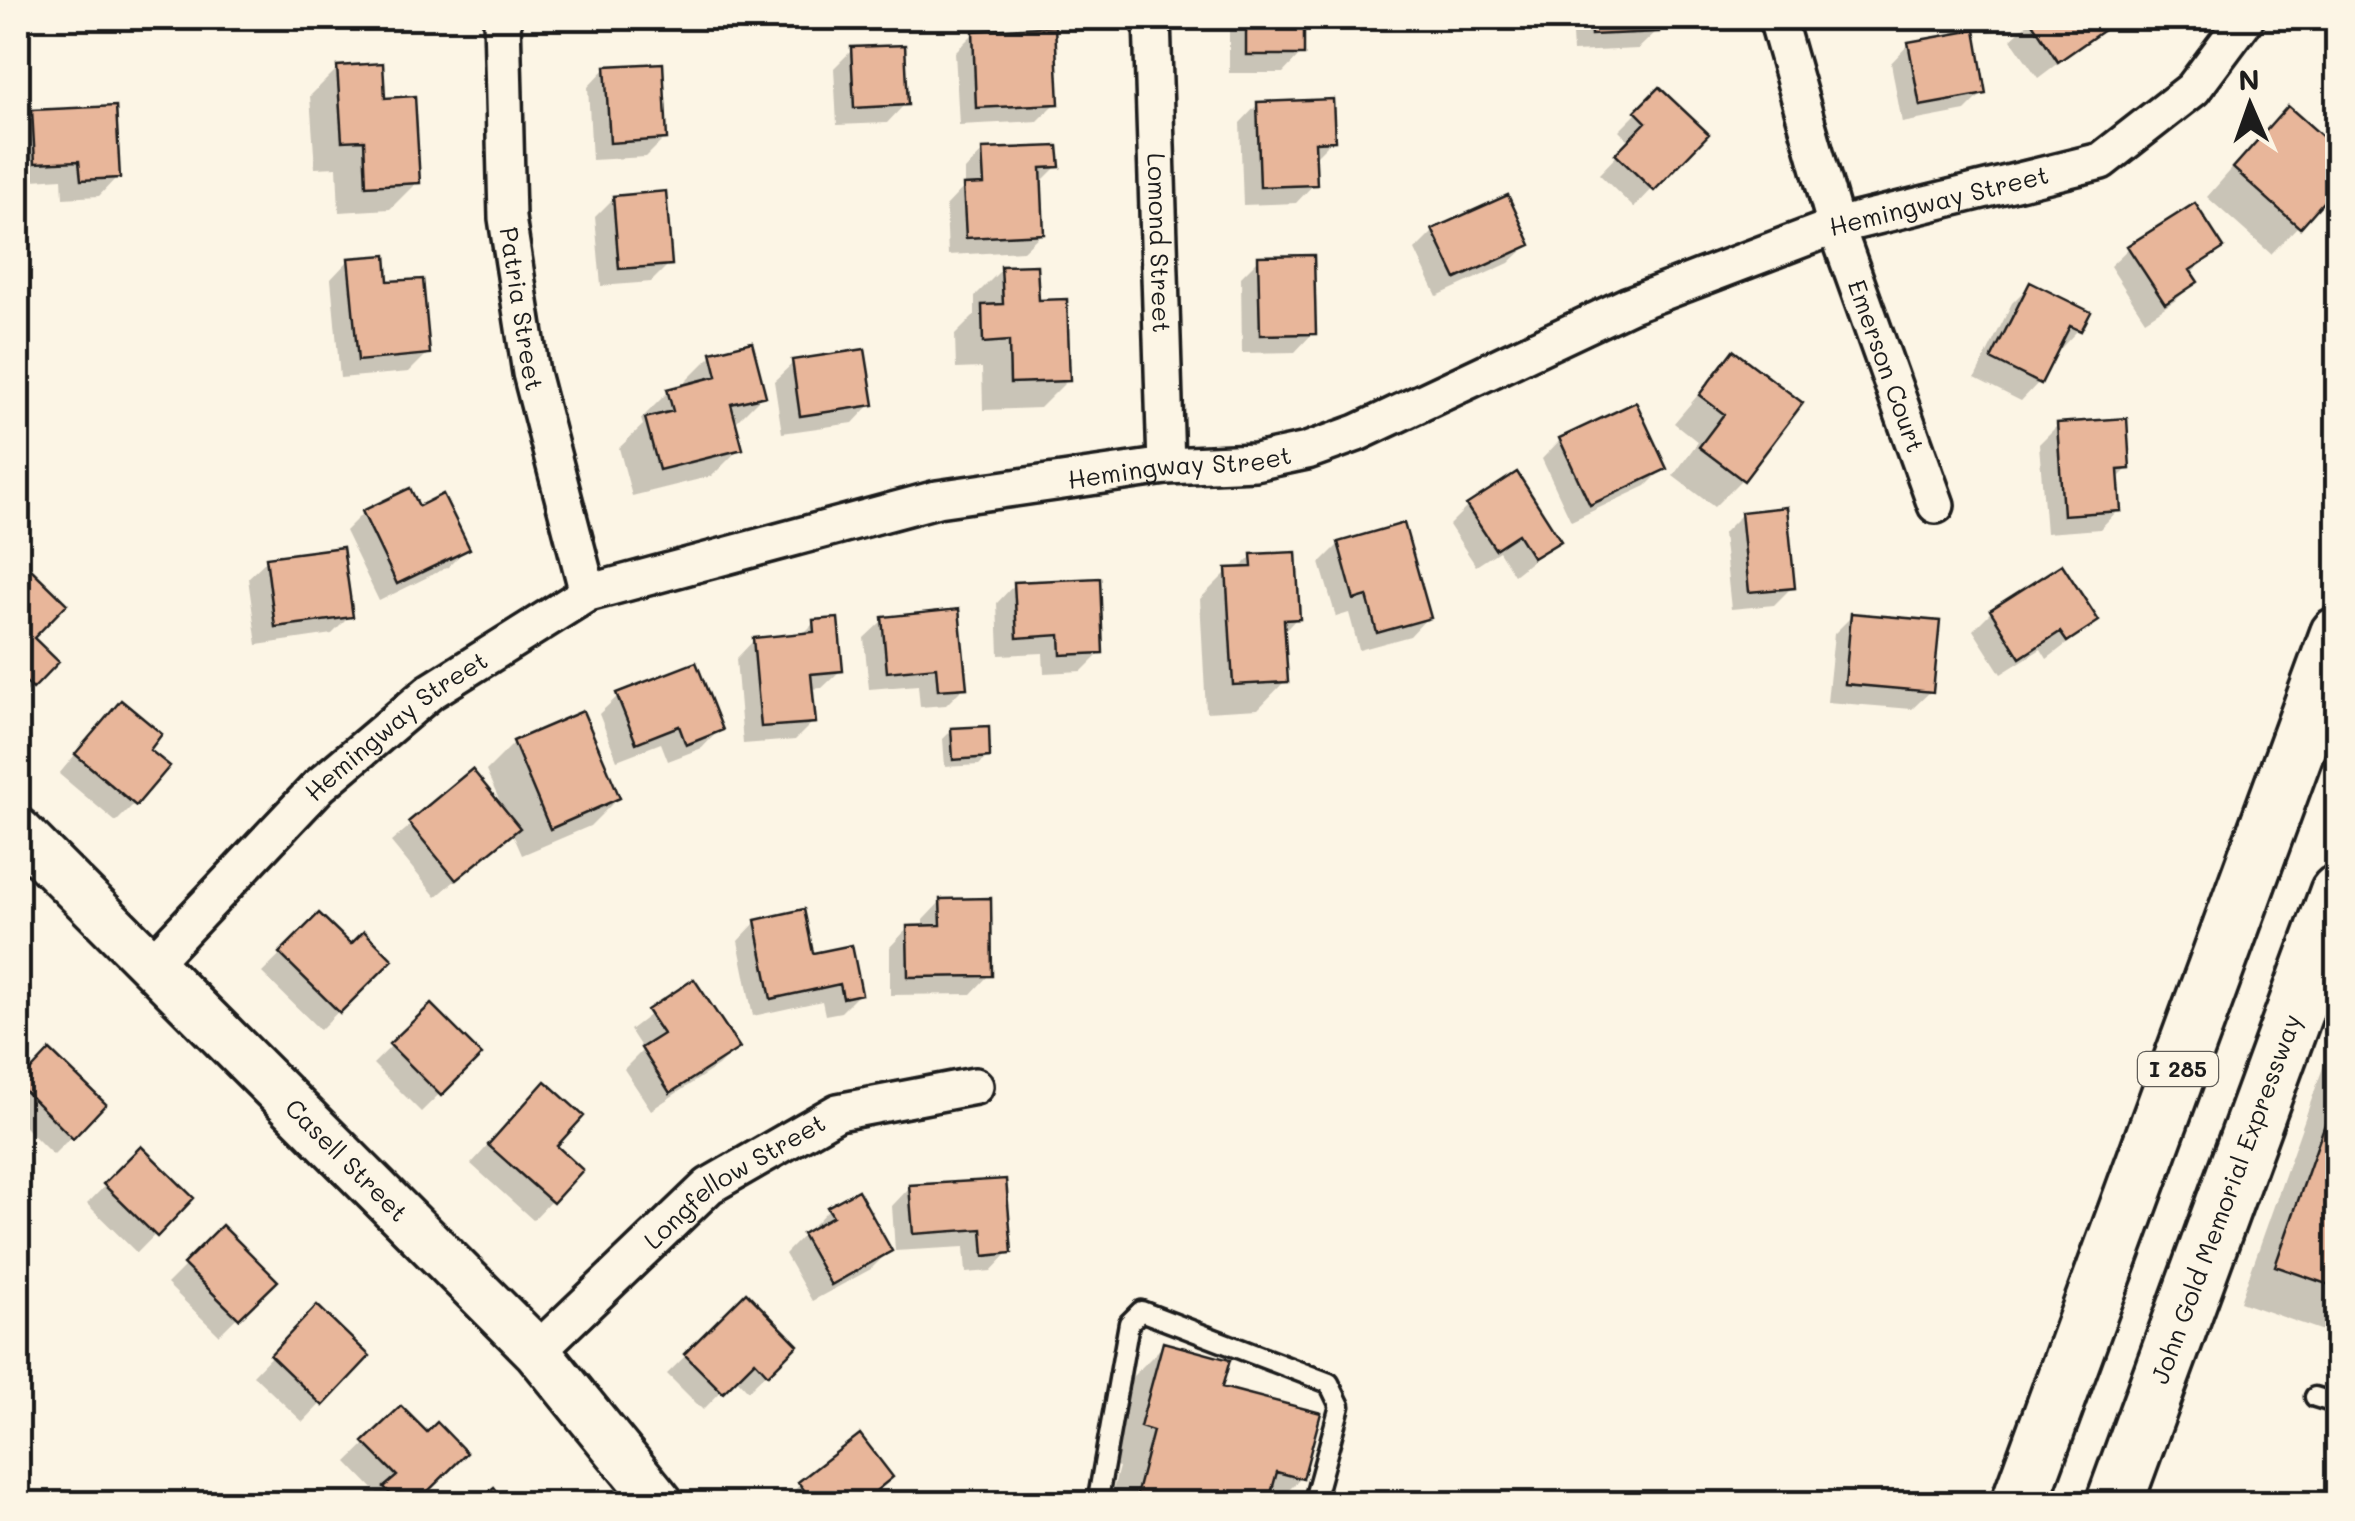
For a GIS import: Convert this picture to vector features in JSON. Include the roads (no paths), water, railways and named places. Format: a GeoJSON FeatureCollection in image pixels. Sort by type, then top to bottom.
{"type":"FeatureCollection","features":[{"type":"Feature","properties":{"kind":"highway","name":"I 285"},"geometry":{"type":"LineString","coordinates":[[2019,1504],[2338,635]]}},
{"type":"Feature","properties":{"kind":"highway","name":"John Gold Memorial Expressway"},"geometry":{"type":"LineString","coordinates":[[2114,1504],[2338,893]]}},
{"type":"Feature","properties":{"kind":"street","name":"Patria Street"},"geometry":{"type":"LineString","coordinates":[[502,18],[507,218],[531,374],[588,593]]}},
{"type":"Feature","properties":{"kind":"street","name":"Lomond Street"},"geometry":{"type":"LineString","coordinates":[[1152,18],[1166,466]]}},
{"type":"Feature","properties":{"kind":"street","name":"Emerson Court"},"geometry":{"type":"LineString","coordinates":[[1777,18],[1836,226],[1936,505]]}},
{"type":"Feature","properties":{"kind":"street","name":"Hemingway Street"},"geometry":{"type":"LineString","coordinates":[[153,962],[318,786],[430,692],[588,593],[937,498],[1166,466],[1255,462],[1340,439],[1629,305],[1836,226],[2101,161],[2193,88],[2246,18]]}},
{"type":"Feature","properties":{"kind":"street","name":"Casell Street"},"geometry":{"type":"LineString","coordinates":[[18,831],[153,962],[537,1351],[661,1504]]}},
{"type":"Feature","properties":{"kind":"street","name":"Longfellow Street"},"geometry":{"type":"LineString","coordinates":[[537,1351],[710,1186],[838,1112],[975,1086]]}},
{"type":"Feature","properties":{"kind":"lane"},"geometry":{"type":"LineString","coordinates":[[1097,1504],[1129,1323],[1142,1311],[1329,1384],[1340,1406],[1313,1504]]}},
{"type":"Feature","properties":{"kind":"lane"},"geometry":{"type":"LineString","coordinates":[[2316,1397],[2338,1404]]}}]}
